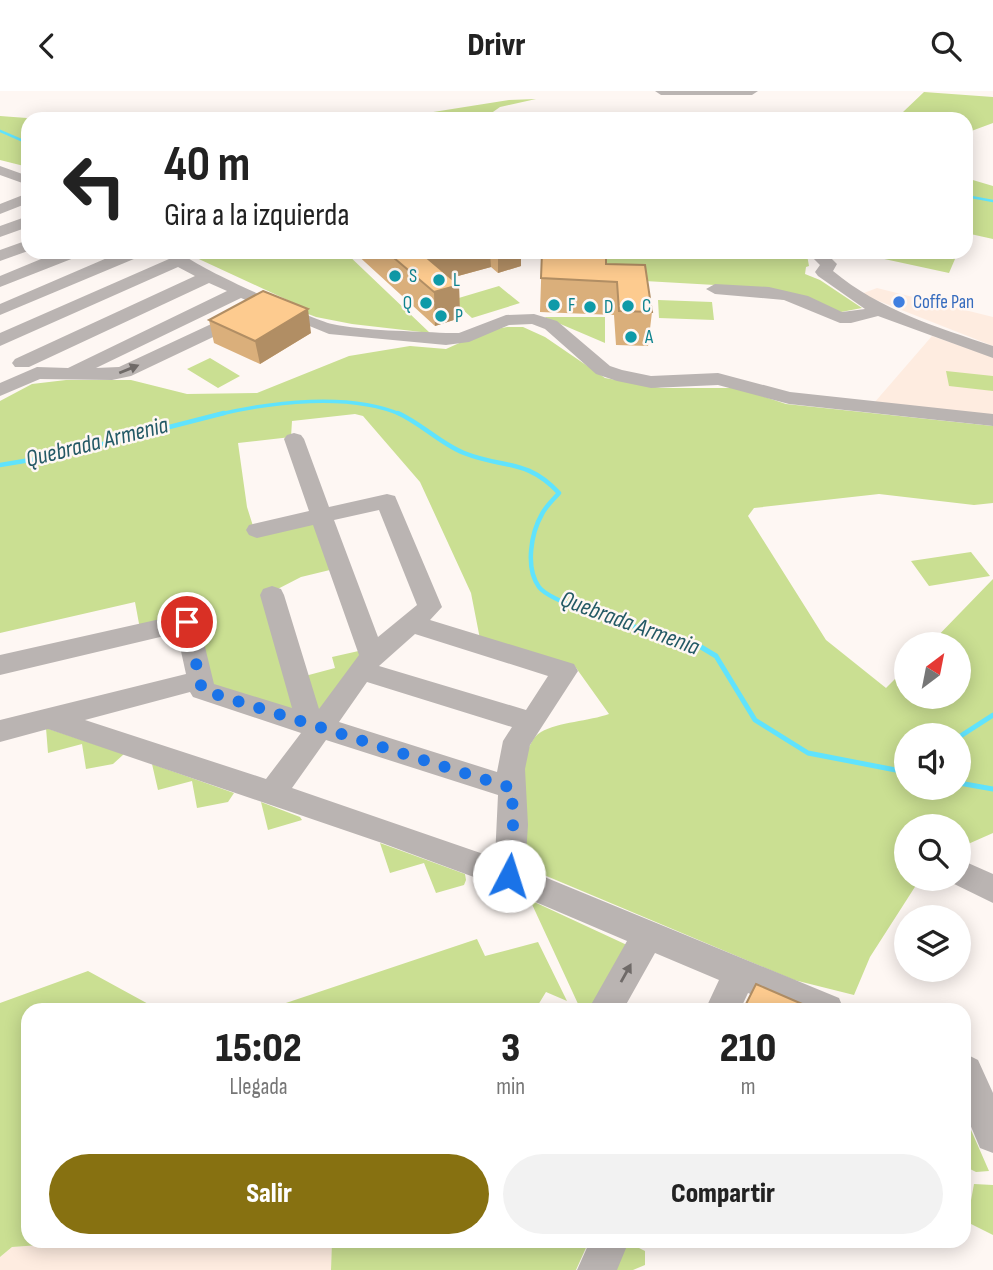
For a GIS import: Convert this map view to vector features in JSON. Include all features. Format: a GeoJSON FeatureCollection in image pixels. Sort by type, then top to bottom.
{"type":"FeatureCollection","features":[{"type":"Feature","properties":{"kind":"street"},"geometry":{"type":"LineString","coordinates":[[662,91],[752,91]]}},
{"type":"Feature","properties":{"kind":"street"},"geometry":{"type":"LineString","coordinates":[[0,170],[21,178]]}},
{"type":"Feature","properties":{"kind":"street"},"geometry":{"type":"LineString","coordinates":[[0,187],[21,181]]}},
{"type":"Feature","properties":{"kind":"street"},"geometry":{"type":"LineString","coordinates":[[0,209],[21,201]]}},
{"type":"Feature","properties":{"kind":"street"},"geometry":{"type":"LineString","coordinates":[[0,232],[21,224]]}},
{"type":"Feature","properties":{"kind":"street"},"geometry":{"type":"LineString","coordinates":[[0,256],[21,248]]}},
{"type":"Feature","properties":{"kind":"street"},"geometry":{"type":"LineString","coordinates":[[0,282],[56,259]]}},
{"type":"Feature","properties":{"kind":"street"},"geometry":{"type":"LineString","coordinates":[[0,310],[119,259]]}},
{"type":"Feature","properties":{"kind":"street"},"geometry":{"type":"LineString","coordinates":[[0,340],[170,259]]}},
{"type":"Feature","properties":{"kind":"street"},"geometry":{"type":"LineString","coordinates":[[181,259],[267,304],[329,329],[446,339],[462,338],[506,320],[534,319],[551,325],[603,370],[617,375],[651,381],[718,379],[789,398],[993,420]]}},
{"type":"Feature","properties":{"kind":"street"},"geometry":{"type":"LineString","coordinates":[[823,259],[829,264],[824,272],[844,290],[880,309],[993,352]]}},
{"type":"Feature","properties":{"kind":"street"},"geometry":{"type":"LineString","coordinates":[[0,390],[19,365],[209,276]]}},
{"type":"Feature","properties":{"kind":"street"},"geometry":{"type":"LineString","coordinates":[[715,289],[788,296],[840,318],[865,317],[880,309]]}},
{"type":"Feature","properties":{"kind":"street"},"geometry":{"type":"LineString","coordinates":[[67,375],[241,291]]}},
{"type":"Feature","properties":{"kind":"street"},"geometry":{"type":"LineString","coordinates":[[0,348],[19,365],[67,375],[124,372],[267,304]]}},
{"type":"Feature","properties":{"kind":"street"},"geometry":{"type":"LineString","coordinates":[[294,439],[367,663]]}},
{"type":"Feature","properties":{"kind":"street"},"geometry":{"type":"LineString","coordinates":[[257,530],[387,501],[430,607],[367,663],[314,726],[272,793]]}},
{"type":"Feature","properties":{"kind":"street"},"geometry":{"type":"LineString","coordinates":[[272,594],[314,726]]}},
{"type":"Feature","properties":{"kind":"street"},"geometry":{"type":"LineString","coordinates":[[0,666],[187,622],[202,690],[512,788]]}},
{"type":"Feature","properties":{"kind":"street"},"geometry":{"type":"LineString","coordinates":[[409,623],[565,671],[532,723],[517,741],[511,769],[513,825],[509,876]]}},
{"type":"Feature","properties":{"kind":"street"},"geometry":{"type":"LineString","coordinates":[[367,663],[532,723]]}},
{"type":"Feature","properties":{"kind":"street"},"geometry":{"type":"LineString","coordinates":[[0,731],[200,680]]}},
{"type":"Feature","properties":{"kind":"street"},"geometry":{"type":"LineString","coordinates":[[47,718],[388,832],[509,876],[810,1003]]}},
{"type":"Feature","properties":{"kind":"street"},"geometry":{"type":"LineString","coordinates":[[971,878],[993,889]]}},
{"type":"Feature","properties":{"kind":"street"},"geometry":{"type":"LineString","coordinates":[[609,1003],[647,936]]}},
{"type":"Feature","properties":{"kind":"street"},"geometry":{"type":"LineString","coordinates":[[726,1003],[740,974]]}},
{"type":"Feature","properties":{"kind":"street"},"geometry":{"type":"LineString","coordinates":[[974,1076],[993,1135]]}},
{"type":"Feature","properties":{"kind":"street"},"geometry":{"type":"LineString","coordinates":[[597,1270],[607,1248]]}},
{"type":"Feature","properties":{"kind":"shaded area"},"geometry":{"type":"Polygon","coordinates":[[[877,288],[993,317],[993,346],[861,294],[877,288]]]}},
{"type":"Feature","properties":{"kind":"shaded area"},"geometry":{"type":"Polygon","coordinates":[[[932,336],[993,357],[993,416],[874,403],[932,336]]]}},
{"type":"Feature","properties":{"kind":"shaded area"},"geometry":{"type":"Polygon","coordinates":[[[12,1247],[332,1248],[331,1270],[0,1270],[0,1257],[12,1247]]]}},
{"type":"Feature","properties":{"kind":"green space"},"geometry":{"type":"Polygon","coordinates":[[[924,92],[993,97],[993,123],[973,130],[973,112],[903,112],[924,92]]]}},
{"type":"Feature","properties":{"kind":"green space"},"geometry":{"type":"Polygon","coordinates":[[[536,99],[500,107],[493,112],[433,112],[509,100],[536,99]]]}},
{"type":"Feature","properties":{"kind":"green space"},"geometry":{"type":"Polygon","coordinates":[[[0,116],[21,118],[21,165],[0,160],[0,116]]]}},
{"type":"Feature","properties":{"kind":"green space"},"geometry":{"type":"Polygon","coordinates":[[[973,180],[993,186],[993,239],[973,235],[973,180]]]}},
{"type":"Feature","properties":{"kind":"green space"},"geometry":{"type":"Polygon","coordinates":[[[199,259],[352,259],[430,333],[316,317],[290,307],[294,303],[199,259]]]}},
{"type":"Feature","properties":{"kind":"green space"},"geometry":{"type":"Polygon","coordinates":[[[555,259],[808,259],[809,266],[806,267],[805,274],[820,280],[862,308],[841,312],[715,285],[627,280],[555,259]]]}},
{"type":"Feature","properties":{"kind":"green space"},"geometry":{"type":"Polygon","coordinates":[[[884,259],[955,259],[949,273],[884,259]]]}},
{"type":"Feature","properties":{"kind":"green space"},"geometry":{"type":"Polygon","coordinates":[[[499,286],[520,303],[472,318],[452,300],[499,286]]]}},
{"type":"Feature","properties":{"kind":"green space"},"geometry":{"type":"Polygon","coordinates":[[[658,300],[712,302],[714,320],[659,318],[658,300]]]}},
{"type":"Feature","properties":{"kind":"green space"},"geometry":{"type":"Polygon","coordinates":[[[544,317],[605,317],[605,343],[544,317]]]}},
{"type":"Feature","properties":{"kind":"green space"},"geometry":{"type":"Polygon","coordinates":[[[523,327],[545,337],[605,378],[661,388],[738,388],[786,404],[993,426],[993,503],[974,505],[879,494],[754,508],[748,516],[826,640],[886,688],[894,680],[894,709],[971,709],[971,632],[942,632],[993,579],[993,833],[971,843],[971,814],[894,814],[894,891],[912,891],[903,905],[894,905],[894,920],[870,957],[854,995],[794,980],[525,867],[523,774],[532,741],[548,729],[609,714],[574,665],[480,639],[471,593],[420,482],[363,416],[355,414],[292,421],[291,437],[238,443],[247,507],[253,526],[316,520],[334,569],[301,577],[266,595],[300,714],[206,682],[190,615],[140,629],[135,602],[0,633],[0,401],[32,384],[66,380],[131,380],[187,394],[257,393],[349,356],[410,346],[446,349],[486,331],[523,327]]]}},
{"type":"Feature","properties":{"kind":"green space"},"geometry":{"type":"Polygon","coordinates":[[[210,358],[240,376],[218,388],[187,369],[210,358]]]}},
{"type":"Feature","properties":{"kind":"green space"},"geometry":{"type":"Polygon","coordinates":[[[946,371],[993,376],[993,391],[949,386],[946,371]]]}},
{"type":"Feature","properties":{"kind":"green space"},"geometry":{"type":"Polygon","coordinates":[[[971,552],[990,576],[929,586],[911,561],[971,552]]]}},
{"type":"Feature","properties":{"kind":"green space"},"geometry":{"type":"Polygon","coordinates":[[[363,650],[318,718],[305,676],[335,668],[332,657],[363,650]]]}},
{"type":"Feature","properties":{"kind":"green space"},"geometry":{"type":"Polygon","coordinates":[[[46,728],[124,754],[113,764],[86,769],[82,744],[48,753],[46,728]]]}},
{"type":"Feature","properties":{"kind":"green space"},"geometry":{"type":"Polygon","coordinates":[[[152,764],[234,793],[228,802],[197,808],[192,781],[158,790],[152,764]]]}},
{"type":"Feature","properties":{"kind":"green space"},"geometry":{"type":"Polygon","coordinates":[[[261,802],[300,817],[302,820],[268,830],[261,802]]]}},
{"type":"Feature","properties":{"kind":"green space"},"geometry":{"type":"Polygon","coordinates":[[[380,843],[465,874],[464,885],[436,893],[424,863],[390,873],[380,843]]]}},
{"type":"Feature","properties":{"kind":"green space"},"geometry":{"type":"Polygon","coordinates":[[[530,900],[627,945],[594,1003],[578,1003],[530,900]]]}},
{"type":"Feature","properties":{"kind":"green space"},"geometry":{"type":"Polygon","coordinates":[[[477,939],[485,956],[538,942],[567,1001],[546,992],[539,1003],[286,1003],[477,939]]]}},
{"type":"Feature","properties":{"kind":"green space"},"geometry":{"type":"Polygon","coordinates":[[[88,971],[147,1003],[21,1003],[21,1246],[12,1247],[0,1257],[0,1003],[88,971]]]}},
{"type":"Feature","properties":{"kind":"green space"},"geometry":{"type":"Polygon","coordinates":[[[971,1130],[989,1171],[971,1170],[971,1130]]]}},
{"type":"Feature","properties":{"kind":"green space"},"geometry":{"type":"Polygon","coordinates":[[[974,1184],[993,1185],[993,1235],[971,1224],[974,1184]]]}},
{"type":"Feature","properties":{"kind":"green space"},"geometry":{"type":"Polygon","coordinates":[[[332,1248],[586,1248],[576,1270],[331,1270],[332,1248]]]}},
{"type":"Feature","properties":{"kind":"green space"},"geometry":{"type":"Polygon","coordinates":[[[623,1248],[639,1248],[645,1251],[645,1265],[633,1270],[614,1270],[623,1248]]]}},
{"type":"Feature","properties":{"kind":"building"},"geometry":{"type":"Polygon","coordinates":[[[395,259],[428,259],[459,285],[434,292],[395,259]]]}},
{"type":"Feature","properties":{"kind":"building"},"geometry":{"type":"Polygon","coordinates":[[[542,259],[606,259],[606,264],[645,265],[652,312],[619,311],[617,282],[541,278],[542,259]]]}},
{"type":"Feature","properties":{"kind":"building"},"geometry":{"type":"Polygon","coordinates":[[[263,291],[308,309],[255,341],[209,320],[263,291]]]}},
{"type":"Feature","properties":{"kind":"building"},"geometry":{"type":"Polygon","coordinates":[[[756,984],[800,1003],[746,1003],[756,984]]]}},
{"type":"Feature","properties":{"kind":"waterway"},"geometry":{"type":"LineString","coordinates":[[0,131],[21,140]]}},
{"type":"Feature","properties":{"kind":"waterway"},"geometry":{"type":"LineString","coordinates":[[973,197],[993,201]]}},
{"type":"Feature","properties":{"kind":"waterway","name":"Quebrada Armenia"},"geometry":{"type":"LineString","coordinates":[[217,415],[261,406],[310,401],[359,403],[401,415]]}},
{"type":"Feature","properties":{"kind":"waterway","name":"Quebrada Armenia"},"geometry":{"type":"LineString","coordinates":[[217,415],[224,413]]}},
{"type":"Feature","properties":{"kind":"waterway","name":"Quebrada Armenia"},"geometry":{"type":"LineString","coordinates":[[0,465],[60,455],[217,415]]}},
{"type":"Feature","properties":{"kind":"waterway","name":"Quebrada Armenia"},"geometry":{"type":"LineString","coordinates":[[401,415],[464,453],[536,474],[559,493],[538,522],[533,540],[532,570],[539,587],[563,602],[583,610],[681,640]]}},
{"type":"Feature","properties":{"kind":"waterway","name":"Quebrada Armenia"},"geometry":{"type":"LineString","coordinates":[[675,638],[696,644],[716,656],[755,720],[808,753],[894,770]]}},
{"type":"Feature","properties":{"kind":"waterway"},"geometry":{"type":"LineString","coordinates":[[971,729],[993,715]]}},
{"type":"Feature","properties":{"kind":"waterway","name":"Quebrada Armenia"},"geometry":{"type":"LineString","coordinates":[[971,785],[993,789]]}},
{"type":"Feature","properties":{"kind":"place","name":"S"},"geometry":{"type":"Point","coordinates":[395,276]}},
{"type":"Feature","properties":{"kind":"place","name":"L"},"geometry":{"type":"Point","coordinates":[439,280]}},
{"type":"Feature","properties":{"kind":"place","name":"Coffe Pan"},"geometry":{"type":"Point","coordinates":[899,302]}},
{"type":"Feature","properties":{"kind":"place","name":"Q"},"geometry":{"type":"Point","coordinates":[426,303]}},
{"type":"Feature","properties":{"kind":"place","name":"F"},"geometry":{"type":"Point","coordinates":[554,305]}},
{"type":"Feature","properties":{"kind":"place","name":"C"},"geometry":{"type":"Point","coordinates":[628,306]}},
{"type":"Feature","properties":{"kind":"place","name":"D"},"geometry":{"type":"Point","coordinates":[590,307]}},
{"type":"Feature","properties":{"kind":"place","name":"P"},"geometry":{"type":"Point","coordinates":[441,316]}},
{"type":"Feature","properties":{"kind":"place","name":"A"},"geometry":{"type":"Point","coordinates":[631,337]}},
{"type":"Feature","properties":{"kind":"route"},"geometry":{"type":"LineString","coordinates":[[187,622],[202,690],[512,788],[512,862],[509,876]]}}]}
